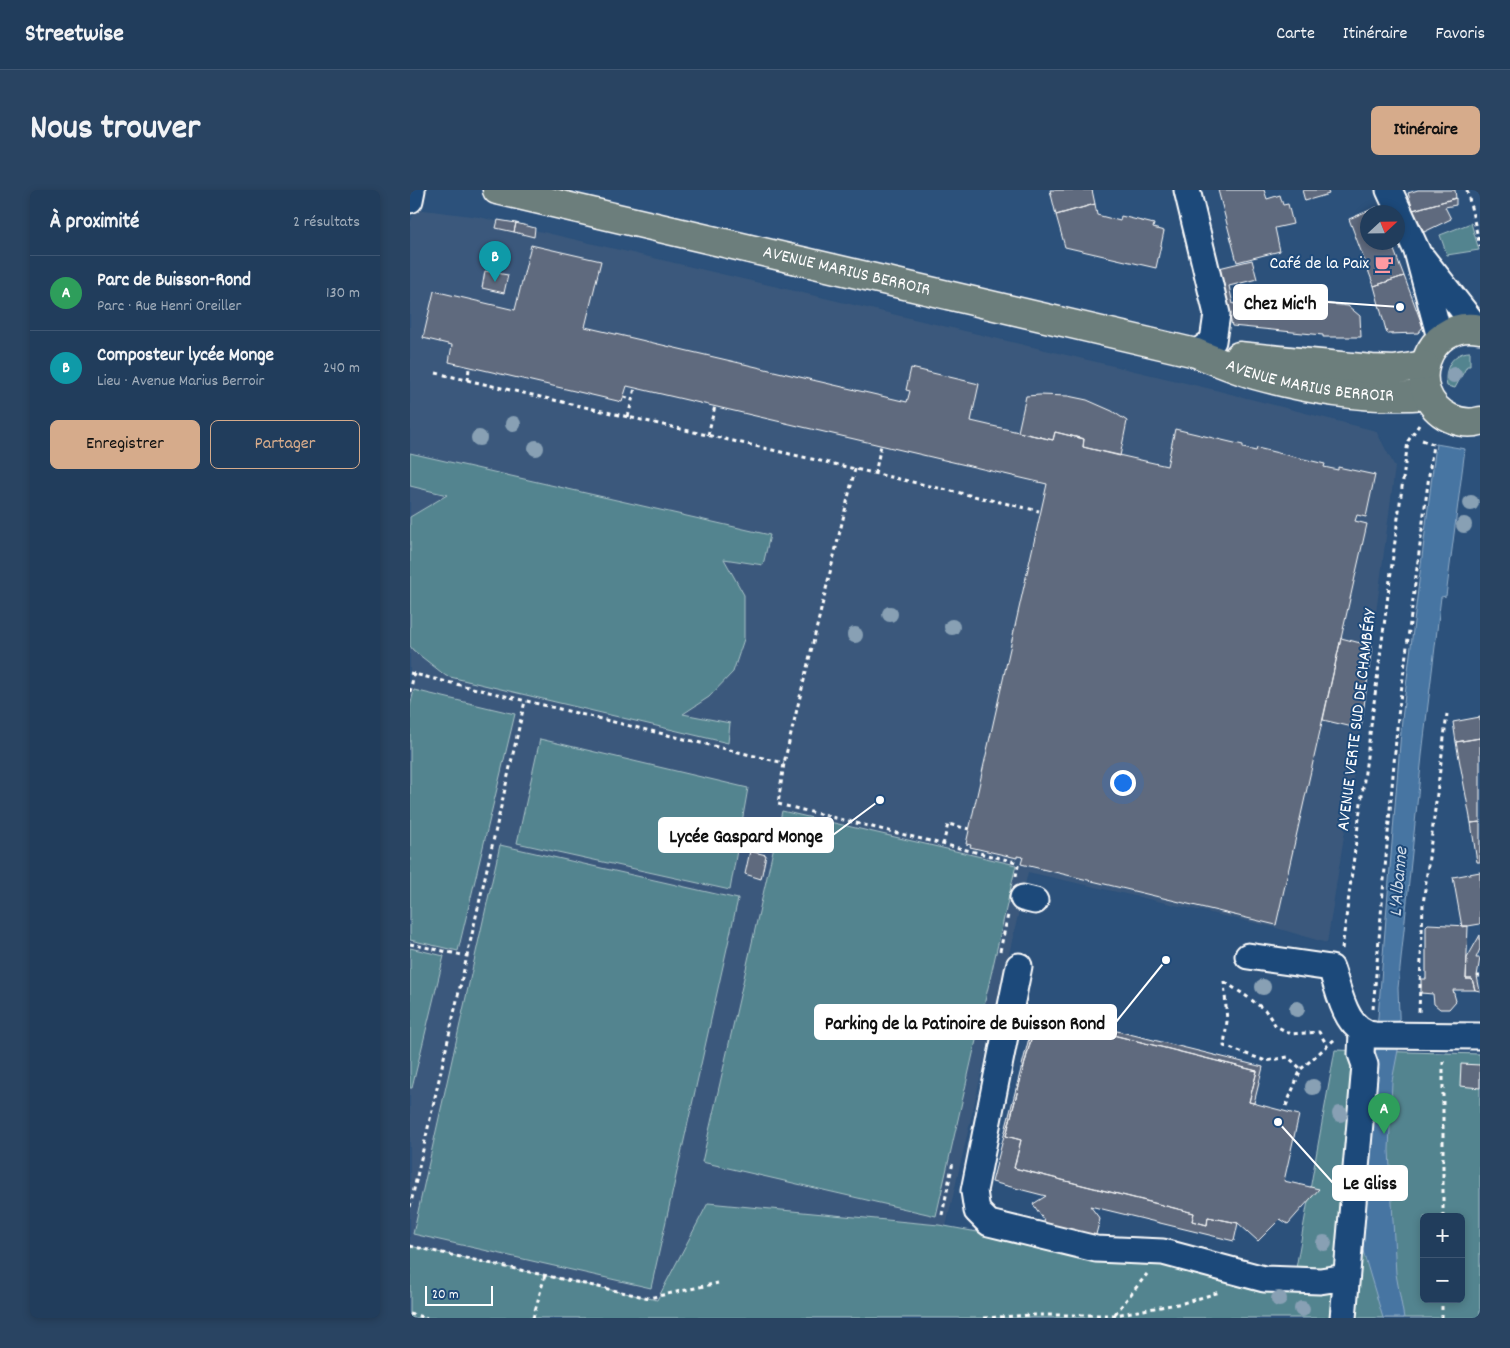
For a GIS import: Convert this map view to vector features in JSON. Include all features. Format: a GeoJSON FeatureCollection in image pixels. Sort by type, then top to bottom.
{"type":"FeatureCollection","features":[{"type":"Feature","properties":{"kind":"main road","name":"AVENUE MARIUS BERROIR"},"geometry":{"type":"LineString","coordinates":[[497,190],[1196,354],[1254,375],[1292,383],[1369,394],[1429,399]]}},
{"type":"Feature","properties":{"kind":"main road"},"geometry":{"type":"LineString","coordinates":[[1479,328],[1464,328],[1440,338],[1429,350],[1424,365],[1424,386],[1429,399],[1444,415],[1454,420],[1479,423]]}},
{"type":"Feature","properties":{"kind":"main road","name":"AVENUE MARIUS BERROIR"},"geometry":{"type":"LineString","coordinates":[[1196,354],[1259,357],[1372,370],[1394,370],[1424,365]]}},
{"type":"Feature","properties":{"kind":"street"},"geometry":{"type":"LineString","coordinates":[[410,200],[412,190]]}},
{"type":"Feature","properties":{"kind":"street"},"geometry":{"type":"LineString","coordinates":[[1389,190],[1417,251],[1440,338]]}},
{"type":"Feature","properties":{"kind":"street"},"geometry":{"type":"LineString","coordinates":[[1187,192],[1217,314],[1213,340],[1196,354]]}},
{"type":"Feature","properties":{"kind":"street"},"geometry":{"type":"LineString","coordinates":[[1417,251],[1479,328]]}},
{"type":"Feature","properties":{"kind":"street"},"geometry":{"type":"LineString","coordinates":[[1248,956],[1331,968],[1365,1065],[1344,1318]]}},
{"type":"Feature","properties":{"kind":"street"},"geometry":{"type":"LineString","coordinates":[[1019,966],[974,1190],[977,1211],[989,1223],[1085,1246],[1163,1252],[1264,1279],[1320,1282],[1346,1276]]}},
{"type":"Feature","properties":{"kind":"street"},"geometry":{"type":"LineString","coordinates":[[1354,1033],[1480,1036]]}},
{"type":"Feature","properties":{"kind":"path"},"geometry":{"type":"LineString","coordinates":[[1466,190],[1480,246]]}},
{"type":"Feature","properties":{"kind":"path"},"geometry":{"type":"LineString","coordinates":[[468,381],[469,367]]}},
{"type":"Feature","properties":{"kind":"path"},"geometry":{"type":"LineString","coordinates":[[436,373],[1039,511]]}},
{"type":"Feature","properties":{"kind":"path"},"geometry":{"type":"LineString","coordinates":[[628,417],[635,388]]}},
{"type":"Feature","properties":{"kind":"path"},"geometry":{"type":"LineString","coordinates":[[624,397],[632,399]]}},
{"type":"Feature","properties":{"kind":"path","name":"AVENUE VERTE SUD DE CHAMBÉRY"},"geometry":{"type":"LineString","coordinates":[[1331,968],[1343,948],[1408,441],[1429,399]]}},
{"type":"Feature","properties":{"kind":"path"},"geometry":{"type":"LineString","coordinates":[[708,435],[714,406]]}},
{"type":"Feature","properties":{"kind":"path"},"geometry":{"type":"LineString","coordinates":[[1286,1106],[1301,1069],[1327,1044],[1354,1033],[1433,444],[1422,440]]}},
{"type":"Feature","properties":{"kind":"path"},"geometry":{"type":"LineString","coordinates":[[875,474],[881,445]]}},
{"type":"Feature","properties":{"kind":"path"},"geometry":{"type":"LineString","coordinates":[[855,469],[784,763],[778,804],[1016,862],[1018,866],[1013,893],[1029,900]]}},
{"type":"Feature","properties":{"kind":"path"},"geometry":{"type":"LineString","coordinates":[[410,692],[412,674],[784,763]]}},
{"type":"Feature","properties":{"kind":"path"},"geometry":{"type":"LineString","coordinates":[[410,1208],[524,701]]}},
{"type":"Feature","properties":{"kind":"path"},"geometry":{"type":"LineString","coordinates":[[1442,1213],[1421,1035],[1423,905],[1447,714]]}},
{"type":"Feature","properties":{"kind":"path"},"geometry":{"type":"LineString","coordinates":[[943,845],[948,824],[969,828]]}},
{"type":"Feature","properties":{"kind":"path"},"geometry":{"type":"LineString","coordinates":[[410,944],[467,956]]}},
{"type":"Feature","properties":{"kind":"path"},"geometry":{"type":"LineString","coordinates":[[1301,1069],[1288,1057],[1266,1061],[1224,1046],[1227,1021],[1224,981],[1264,1010],[1276,1026],[1291,1034],[1320,1032],[1327,1044]]}},
{"type":"Feature","properties":{"kind":"path"},"geometry":{"type":"LineString","coordinates":[[410,1246],[649,1298],[718,1284]]}},
{"type":"Feature","properties":{"kind":"path"},"geometry":{"type":"LineString","coordinates":[[1115,1315],[1163,1252]]}},
{"type":"Feature","properties":{"kind":"path"},"geometry":{"type":"LineString","coordinates":[[533,1318],[545,1275]]}},
{"type":"Feature","properties":{"kind":"path"},"geometry":{"type":"LineString","coordinates":[[984,1318],[1030,1315],[1115,1315],[1183,1303],[1228,1290]]}},
{"type":"Feature","properties":{"kind":"path"},"geometry":{"type":"LineString","coordinates":[[1442,1303],[1442,1318]]}},
{"type":"Feature","properties":{"kind":"path"},"geometry":{"type":"LineString","coordinates":[[410,1314],[427,1318]]}},
{"type":"Feature","properties":{"kind":"shaded area"},"geometry":{"type":"Polygon","coordinates":[[[416,209],[479,217],[1211,389],[1376,431],[1395,467],[1361,729],[1327,943],[1273,927],[1028,872],[946,1226],[885,1243],[737,1318],[410,1318],[410,223],[416,209]]]}},
{"type":"Feature","properties":{"kind":"green space"},"geometry":{"type":"Polygon","coordinates":[[[1471,223],[1479,250],[1447,255],[1440,235],[1471,223]]]}},
{"type":"Feature","properties":{"kind":"green space"},"geometry":{"type":"Polygon","coordinates":[[[1470,352],[1470,366],[1467,366],[1455,388],[1447,386],[1446,374],[1450,363],[1458,355],[1470,352]]]}},
{"type":"Feature","properties":{"kind":"green space"},"geometry":{"type":"Polygon","coordinates":[[[410,453],[770,535],[763,565],[724,559],[744,595],[744,639],[733,672],[709,697],[683,714],[730,723],[728,743],[446,676],[413,650],[410,646],[410,517],[447,495],[410,486],[410,453]]]}},
{"type":"Feature","properties":{"kind":"green space"},"geometry":{"type":"Polygon","coordinates":[[[414,690],[515,714],[458,951],[410,940],[410,707],[414,690]]]}},
{"type":"Feature","properties":{"kind":"green space"},"geometry":{"type":"Polygon","coordinates":[[[540,739],[748,788],[730,890],[517,843],[540,739]]]}},
{"type":"Feature","properties":{"kind":"green space"},"geometry":{"type":"Polygon","coordinates":[[[782,811],[1016,865],[936,1216],[702,1162],[782,811]]]}},
{"type":"Feature","properties":{"kind":"green space"},"geometry":{"type":"Polygon","coordinates":[[[500,845],[738,899],[651,1288],[413,1234],[500,845]]]}},
{"type":"Feature","properties":{"kind":"green space"},"geometry":{"type":"Polygon","coordinates":[[[410,948],[444,956],[412,1088],[410,1088],[410,948]]]}},
{"type":"Feature","properties":{"kind":"green space"},"geometry":{"type":"Polygon","coordinates":[[[1335,1050],[1480,1054],[1480,1318],[410,1318],[410,1246],[657,1300],[708,1203],[939,1225],[1147,1263],[1296,1268],[1335,1050]]]}},
{"type":"Feature","properties":{"kind":"water","name":"L'Albanne"},"geometry":{"type":"Polygon","coordinates":[[[1436,444],[1465,449],[1446,596],[1441,597],[1423,746],[1398,988],[1400,1040],[1392,1081],[1389,1150],[1396,1274],[1404,1318],[1383,1318],[1360,1241],[1402,719],[1436,444]]]}},
{"type":"Feature","properties":{"kind":"building"},"geometry":{"type":"Polygon","coordinates":[[[1050,190],[1092,190],[1095,204],[1056,215],[1050,190]]]}},
{"type":"Feature","properties":{"kind":"building"},"geometry":{"type":"Polygon","coordinates":[[[1218,190],[1264,190],[1267,199],[1280,195],[1283,205],[1288,204],[1293,224],[1275,228],[1280,251],[1237,262],[1218,190]]]}},
{"type":"Feature","properties":{"kind":"building"},"geometry":{"type":"Polygon","coordinates":[[[1302,190],[1327,190],[1329,194],[1305,201],[1302,190]]]}},
{"type":"Feature","properties":{"kind":"building"},"geometry":{"type":"Polygon","coordinates":[[[1418,190],[1455,190],[1456,198],[1413,210],[1408,193],[1418,190]]]}},
{"type":"Feature","properties":{"kind":"building"},"geometry":{"type":"Polygon","coordinates":[[[1456,198],[1456,205],[1445,207],[1451,219],[1424,232],[1413,210],[1456,198]]]}},
{"type":"Feature","properties":{"kind":"building"},"geometry":{"type":"Polygon","coordinates":[[[1095,204],[1097,215],[1120,221],[1121,216],[1154,224],[1153,228],[1164,231],[1156,268],[1065,247],[1056,215],[1095,204]]]}},
{"type":"Feature","properties":{"kind":"building"},"geometry":{"type":"Polygon","coordinates":[[[1360,214],[1360,248],[1349,219],[1360,214]]]}},
{"type":"Feature","properties":{"kind":"building"},"geometry":{"type":"Polygon","coordinates":[[[498,220],[516,223],[514,232],[496,228],[498,220]]]}},
{"type":"Feature","properties":{"kind":"building"},"geometry":{"type":"Polygon","coordinates":[[[516,223],[535,228],[534,237],[514,232],[516,223]]]}},
{"type":"Feature","properties":{"kind":"building"},"geometry":{"type":"Polygon","coordinates":[[[531,245],[601,261],[585,327],[907,402],[910,391],[906,390],[911,368],[979,384],[971,421],[1053,440],[1055,432],[1084,439],[1083,447],[1167,466],[1175,429],[1243,445],[1243,448],[1256,451],[1257,448],[1325,464],[1324,467],[1338,470],[1338,467],[1375,475],[1366,517],[1357,515],[1355,521],[1367,524],[1276,925],[1021,864],[1023,857],[1017,856],[1017,858],[970,847],[971,845],[966,844],[1047,484],[627,386],[622,402],[449,362],[452,345],[423,338],[434,291],[515,310],[531,245]]]}},
{"type":"Feature","properties":{"kind":"building"},"geometry":{"type":"Polygon","coordinates":[[[1361,250],[1394,250],[1404,276],[1374,286],[1361,250]]]}},
{"type":"Feature","properties":{"kind":"building"},"geometry":{"type":"Polygon","coordinates":[[[1252,260],[1257,279],[1229,286],[1233,304],[1241,301],[1242,304],[1262,298],[1262,296],[1348,306],[1360,316],[1361,337],[1323,337],[1323,335],[1232,326],[1219,268],[1252,260]]]}},
{"type":"Feature","properties":{"kind":"building"},"geometry":{"type":"Polygon","coordinates":[[[485,271],[508,275],[504,293],[482,288],[485,271]]]}},
{"type":"Feature","properties":{"kind":"building"},"geometry":{"type":"Polygon","coordinates":[[[1404,276],[1423,327],[1418,333],[1387,334],[1374,286],[1404,276]]]}},
{"type":"Feature","properties":{"kind":"building"},"geometry":{"type":"Polygon","coordinates":[[[1026,396],[1068,396],[1087,400],[1112,411],[1127,421],[1120,456],[1083,447],[1084,439],[1055,432],[1053,440],[1018,432],[1026,396]]]}},
{"type":"Feature","properties":{"kind":"building"},"geometry":{"type":"Polygon","coordinates":[[[1341,638],[1372,646],[1361,729],[1323,720],[1341,638]]]}},
{"type":"Feature","properties":{"kind":"building"},"geometry":{"type":"Polygon","coordinates":[[[1480,717],[1480,738],[1456,742],[1453,722],[1480,717]]]}},
{"type":"Feature","properties":{"kind":"building"},"geometry":{"type":"Polygon","coordinates":[[[1480,738],[1480,822],[1471,823],[1456,742],[1480,738]]]}},
{"type":"Feature","properties":{"kind":"building"},"geometry":{"type":"Polygon","coordinates":[[[1480,822],[1480,862],[1477,862],[1471,823],[1480,822]]]}},
{"type":"Feature","properties":{"kind":"building"},"geometry":{"type":"Polygon","coordinates":[[[750,851],[766,855],[761,879],[745,874],[750,851]]]}},
{"type":"Feature","properties":{"kind":"building"},"geometry":{"type":"Polygon","coordinates":[[[1480,872],[1480,924],[1462,927],[1453,877],[1480,872]]]}},
{"type":"Feature","properties":{"kind":"building"},"geometry":{"type":"Polygon","coordinates":[[[1428,924],[1468,926],[1466,979],[1472,979],[1475,990],[1453,990],[1456,1001],[1449,1009],[1440,1009],[1434,1004],[1433,994],[1421,993],[1421,979],[1426,979],[1426,926],[1428,924]]]}},
{"type":"Feature","properties":{"kind":"building"},"geometry":{"type":"Polygon","coordinates":[[[1480,935],[1480,949],[1476,958],[1480,958],[1477,976],[1480,991],[1475,990],[1472,979],[1466,979],[1467,958],[1480,935]]]}},
{"type":"Feature","properties":{"kind":"building"},"geometry":{"type":"Polygon","coordinates":[[[1036,1011],[1263,1067],[1254,1103],[1249,1102],[1257,1071],[1037,1016],[1006,1136],[1021,1140],[1014,1168],[1194,1213],[1192,1221],[1207,1225],[1208,1217],[1238,1223],[1234,1241],[1090,1206],[1100,1219],[1093,1246],[1050,1229],[1033,1204],[1046,1196],[992,1182],[1036,1011]]]}},
{"type":"Feature","properties":{"kind":"building"},"geometry":{"type":"Polygon","coordinates":[[[1037,1016],[1257,1071],[1249,1102],[1299,1115],[1284,1181],[1319,1189],[1288,1224],[1280,1219],[1258,1241],[1238,1223],[1208,1217],[1207,1225],[1192,1221],[1194,1213],[1014,1168],[1021,1140],[1006,1136],[1037,1016]]]}},
{"type":"Feature","properties":{"kind":"building"},"geometry":{"type":"Polygon","coordinates":[[[1461,1064],[1480,1065],[1480,1088],[1460,1086],[1461,1064]]]}},
{"type":"Feature","properties":{"kind":"place","name":"Café de la Paix"},"geometry":{"type":"Point","coordinates":[1384,264]}},
{"type":"Feature","properties":{"kind":"place","name":"Composteur lycée Monge"},"geometry":{"type":"Point","coordinates":[495,282]}},
{"type":"Feature","properties":{"kind":"place","name":"Chez Mic'h"},"geometry":{"type":"Point","coordinates":[1400,307]}},
{"type":"Feature","properties":{"kind":"place","name":"Lycée Gaspard Monge"},"geometry":{"type":"Point","coordinates":[880,800]}},
{"type":"Feature","properties":{"kind":"place","name":"Parking de la Patinoire de Buisson Rond"},"geometry":{"type":"Point","coordinates":[1166,960]}},
{"type":"Feature","properties":{"kind":"place","name":"Le Gliss"},"geometry":{"type":"Point","coordinates":[1278,1122]}},
{"type":"Feature","properties":{"kind":"place","name":"Parc de Buisson-Rond"},"geometry":{"type":"Point","coordinates":[1384,1134]}}]}
